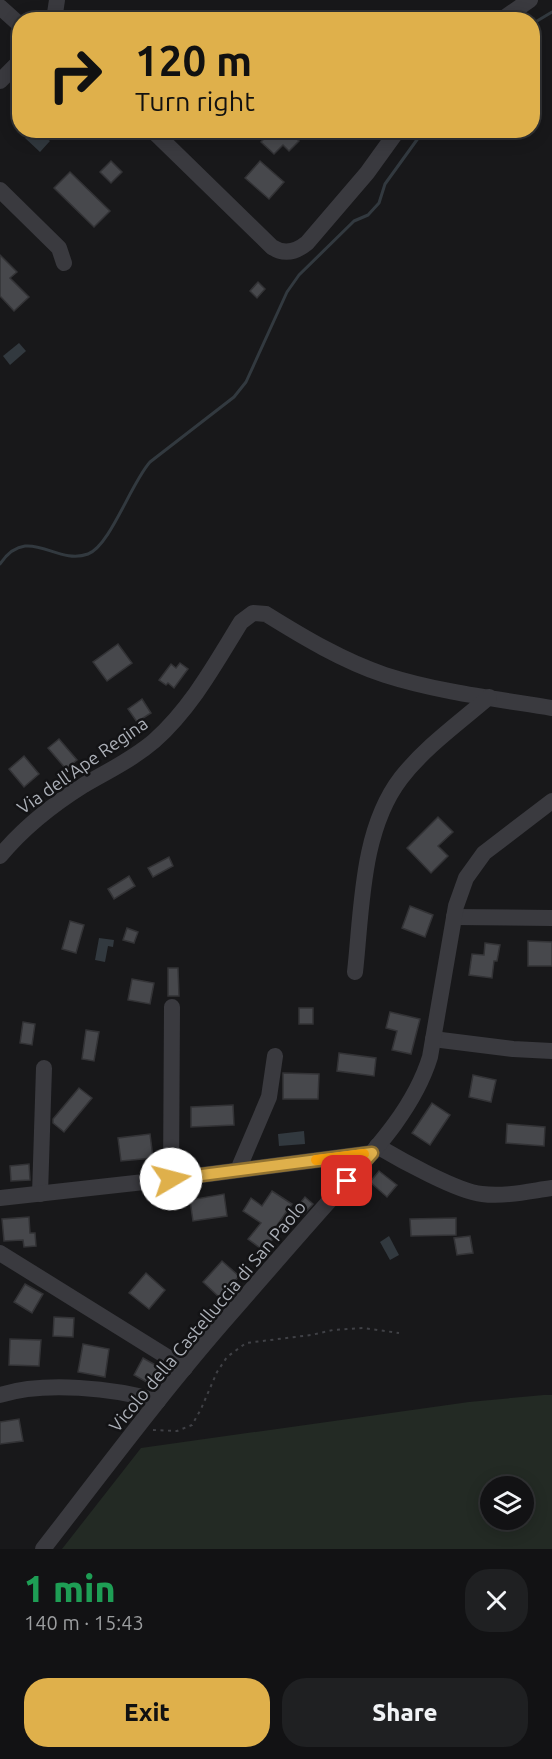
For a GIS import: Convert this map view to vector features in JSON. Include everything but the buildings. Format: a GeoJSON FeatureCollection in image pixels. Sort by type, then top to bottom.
{"type":"FeatureCollection","features":[{"type":"Feature","properties":{"kind":"street"},"geometry":{"type":"LineString","coordinates":[[513,12],[530,0]]}},
{"type":"Feature","properties":{"kind":"street"},"geometry":{"type":"LineString","coordinates":[[0,7],[12,18]]}},
{"type":"Feature","properties":{"kind":"street"},"geometry":{"type":"LineString","coordinates":[[0,81],[12,69]]}},
{"type":"Feature","properties":{"kind":"street"},"geometry":{"type":"LineString","coordinates":[[160,138],[272,247],[284,252],[296,250],[307,243],[356,188],[392,138]]}},
{"type":"Feature","properties":{"kind":"street"},"geometry":{"type":"LineString","coordinates":[[0,190],[59,248],[64,263]]}},
{"type":"Feature","properties":{"kind":"street","name":"Via dell'Ape Regina"},"geometry":{"type":"LineString","coordinates":[[0,856],[49,808],[154,741],[190,702],[241,622],[253,613],[266,614],[333,653],[385,675],[552,708]]}},
{"type":"Feature","properties":{"kind":"street"},"geometry":{"type":"LineString","coordinates":[[354,972],[368,858],[382,808],[400,779],[420,758],[489,697]]}},
{"type":"Feature","properties":{"kind":"street","name":"Vicolo della Castelluccia di San Paolo"},"geometry":{"type":"LineString","coordinates":[[43,1549],[185,1368],[374,1149],[406,1106],[427,1065],[454,917],[469,871],[478,860],[515,828],[552,801]]}},
{"type":"Feature","properties":{"kind":"street"},"geometry":{"type":"LineString","coordinates":[[454,917],[552,918]]}},
{"type":"Feature","properties":{"kind":"street"},"geometry":{"type":"LineString","coordinates":[[171,1179],[172,1007]]}},
{"type":"Feature","properties":{"kind":"street"},"geometry":{"type":"LineString","coordinates":[[433,1039],[513,1049],[552,1051]]}},
{"type":"Feature","properties":{"kind":"street"},"geometry":{"type":"LineString","coordinates":[[238,1170],[269,1097],[275,1056]]}},
{"type":"Feature","properties":{"kind":"street"},"geometry":{"type":"LineString","coordinates":[[40,1194],[44,1068]]}},
{"type":"Feature","properties":{"kind":"street"},"geometry":{"type":"LineString","coordinates":[[0,1198],[171,1179],[374,1149],[391,1154],[471,1192],[498,1194],[552,1188]]}},
{"type":"Feature","properties":{"kind":"street"},"geometry":{"type":"LineString","coordinates":[[0,1253],[185,1368]]}},
{"type":"Feature","properties":{"kind":"street"},"geometry":{"type":"LineString","coordinates":[[0,1395],[34,1389],[70,1389],[116,1392],[158,1401]]}},
{"type":"Feature","properties":{"kind":"path"},"geometry":{"type":"LineString","coordinates":[[145,1417],[156,1431],[177,1431],[192,1425],[222,1364],[227,1357],[246,1343],[311,1335],[333,1329],[363,1328],[399,1333]]}},
{"type":"Feature","properties":{"kind":"shaded area"},"geometry":{"type":"Polygon","coordinates":[[[25,138],[42,140],[46,138],[50,141],[40,152],[25,138]]]}},
{"type":"Feature","properties":{"kind":"shaded area"},"geometry":{"type":"Polygon","coordinates":[[[19,343],[26,351],[10,365],[3,356],[19,343]]]}},
{"type":"Feature","properties":{"kind":"shaded area"},"geometry":{"type":"Polygon","coordinates":[[[99,938],[114,940],[113,947],[108,946],[105,962],[95,960],[99,938]]]}},
{"type":"Feature","properties":{"kind":"shaded area"},"geometry":{"type":"Polygon","coordinates":[[[304,1131],[305,1144],[279,1146],[278,1134],[304,1131]]]}},
{"type":"Feature","properties":{"kind":"shaded area"},"geometry":{"type":"Polygon","coordinates":[[[389,1236],[399,1255],[390,1260],[380,1242],[389,1236]]]}},
{"type":"Feature","properties":{"kind":"shaded area"},"geometry":{"type":"Polygon","coordinates":[[[552,1395],[552,1549],[62,1549],[141,1448],[469,1402],[552,1395]]]}},
{"type":"Feature","properties":{"kind":"waterway"},"geometry":{"type":"LineString","coordinates":[[540,19],[552,12]]}},
{"type":"Feature","properties":{"kind":"waterway"},"geometry":{"type":"LineString","coordinates":[[0,564],[10,552],[21,547],[31,546],[76,556],[88,554],[96,549],[112,527],[135,484],[150,462],[234,397],[246,382],[287,292],[299,275],[354,221],[368,215],[379,203],[385,184],[418,138]]}},
{"type":"Feature","properties":{"kind":"slow traffic"},"geometry":{"type":"LineString","coordinates":[[316,1160],[364,1154]]}},
{"type":"Feature","properties":{"kind":"route"},"geometry":{"type":"LineString","coordinates":[[171,1179],[372,1153],[347,1181]]}}]}
